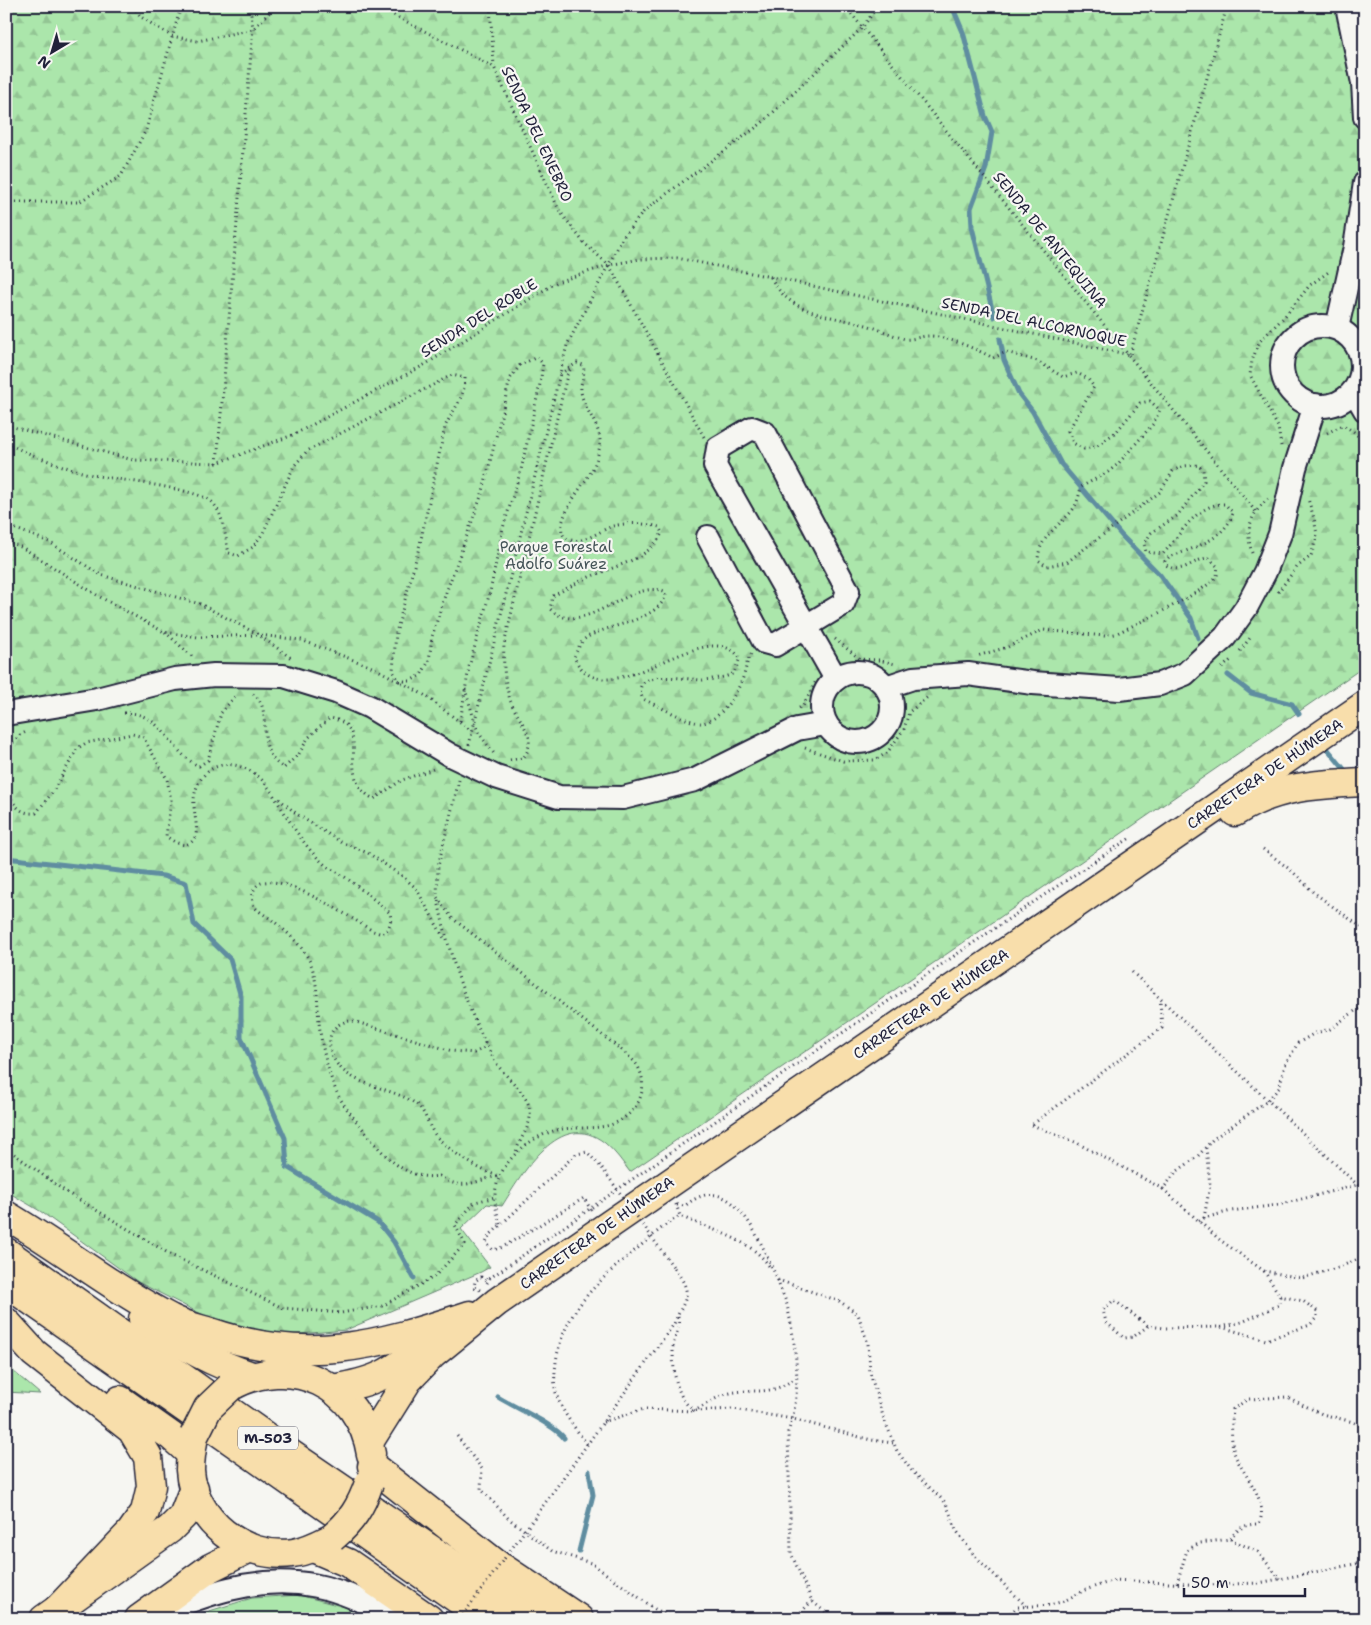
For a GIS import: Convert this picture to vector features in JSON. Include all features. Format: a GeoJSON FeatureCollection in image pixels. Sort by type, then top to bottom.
{"type":"FeatureCollection","features":[{"type":"Feature","properties":{"kind":"main road","name":"CARRETERA DE HÚMERA"},"geometry":{"type":"LineString","coordinates":[[323,1543],[349,1523],[362,1504],[370,1464],[408,1380],[492,1291],[1160,847],[1358,697]]}},
{"type":"Feature","properties":{"kind":"main road"},"geometry":{"type":"LineString","coordinates":[[1160,847],[1195,838],[1249,802],[1277,791],[1298,786],[1365,782]]}},
{"type":"Feature","properties":{"kind":"main road"},"geometry":{"type":"LineString","coordinates":[[6,1215],[131,1296],[172,1320],[239,1342],[273,1348],[345,1349],[412,1334],[470,1315]]}},
{"type":"Feature","properties":{"kind":"main road"},"geometry":{"type":"LineString","coordinates":[[6,1222],[176,1342],[220,1366],[241,1382]]}},
{"type":"Feature","properties":{"kind":"main road","name":"M-503"},"geometry":{"type":"LineString","coordinates":[[6,1252],[286,1451],[533,1619]]}},
{"type":"Feature","properties":{"kind":"main road","name":"M-503"},"geometry":{"type":"LineString","coordinates":[[6,1283],[486,1619]]}},
{"type":"Feature","properties":{"kind":"main road","name":"CARRETERA DE HÚMERA"},"geometry":{"type":"LineString","coordinates":[[333,1389],[365,1383],[387,1375],[470,1315],[492,1291]]}},
{"type":"Feature","properties":{"kind":"main road"},"geometry":{"type":"LineString","coordinates":[[6,1321],[171,1436],[192,1444]]}},
{"type":"Feature","properties":{"kind":"main road"},"geometry":{"type":"LineString","coordinates":[[6,1321],[34,1353],[132,1430],[148,1457],[151,1486],[145,1512],[131,1532],[50,1615]]}},
{"type":"Feature","properties":{"kind":"main road"},"geometry":{"type":"LineString","coordinates":[[429,1619],[323,1543],[292,1553],[278,1553],[250,1548],[231,1539],[214,1525],[202,1508],[190,1471],[192,1444],[208,1408],[241,1382],[281,1372],[300,1374],[317,1380],[333,1389],[349,1404],[361,1421],[370,1464],[495,1563],[579,1619]]}},
{"type":"Feature","properties":{"kind":"main road"},"geometry":{"type":"LineString","coordinates":[[50,1615],[170,1529],[183,1516],[194,1488]]}},
{"type":"Feature","properties":{"kind":"main road"},"geometry":{"type":"LineString","coordinates":[[139,1619],[210,1568],[250,1548]]}},
{"type":"Feature","properties":{"kind":"street"},"geometry":{"type":"LineString","coordinates":[[1347,6],[1363,83],[1365,117]]}},
{"type":"Feature","properties":{"kind":"street"},"geometry":{"type":"LineString","coordinates":[[1337,328],[1350,270],[1365,183]]}},
{"type":"Feature","properties":{"kind":"street"},"geometry":{"type":"LineString","coordinates":[[1326,326],[1337,328],[1348,335],[1356,344],[1361,355],[1362,368],[1359,400],[1316,405],[1304,401],[1290,389],[1283,373],[1282,360],[1292,339],[1302,331],[1326,326]]}},
{"type":"Feature","properties":{"kind":"street"},"geometry":{"type":"LineString","coordinates":[[886,687],[913,678],[968,674],[1033,682],[1119,689],[1160,684],[1185,674],[1226,637],[1246,608],[1265,572],[1280,534],[1295,468],[1316,405]]}},
{"type":"Feature","properties":{"kind":"street"},"geometry":{"type":"LineString","coordinates":[[708,537],[764,642],[775,645],[808,626],[843,604],[848,591],[765,433],[752,428],[718,448],[715,466],[808,626],[819,648],[827,679],[827,688],[822,700],[822,712],[826,724],[838,738],[856,743],[874,739],[886,728],[892,713],[892,700],[886,687],[876,678],[862,673],[848,673],[827,679]]}},
{"type":"Feature","properties":{"kind":"street"},"geometry":{"type":"LineString","coordinates":[[6,714],[97,699],[175,679],[214,675],[284,676],[314,684],[370,707],[450,755],[496,777],[559,797],[623,798],[695,780],[797,729],[826,724]]}},
{"type":"Feature","properties":{"kind":"street"},"geometry":{"type":"LineString","coordinates":[[143,1619],[229,1588],[282,1581],[328,1586],[368,1602],[396,1619]]}},
{"type":"Feature","properties":{"kind":"path"},"geometry":{"type":"LineString","coordinates":[[132,6],[141,17],[170,36],[198,42],[253,29],[276,6]]}},
{"type":"Feature","properties":{"kind":"path"},"geometry":{"type":"LineString","coordinates":[[6,202],[79,202],[121,176],[146,130],[170,36],[181,6]]}},
{"type":"Feature","properties":{"kind":"path"},"geometry":{"type":"LineString","coordinates":[[217,463],[253,29],[250,6]]}},
{"type":"Feature","properties":{"kind":"path","name":"SENDA DEL ENEBRO"},"geometry":{"type":"LineString","coordinates":[[376,6],[494,66],[559,210],[584,243],[609,265],[707,442]]}},
{"type":"Feature","properties":{"kind":"path"},"geometry":{"type":"LineString","coordinates":[[490,6],[494,66]]}},
{"type":"Feature","properties":{"kind":"path","name":"SENDA DE ANTEQUINA"},"geometry":{"type":"LineString","coordinates":[[846,6],[1256,512]]}},
{"type":"Feature","properties":{"kind":"path"},"geometry":{"type":"LineString","coordinates":[[609,265],[623,237],[645,210],[762,123],[862,28],[878,6]]}},
{"type":"Feature","properties":{"kind":"path","name":"SENDA DEL ALCORNOQUE"},"geometry":{"type":"LineString","coordinates":[[609,265],[640,259],[677,258],[1130,355],[1227,6]]}},
{"type":"Feature","properties":{"kind":"path","name":"SENDA DEL ROBLE"},"geometry":{"type":"LineString","coordinates":[[6,425],[133,460],[217,463],[293,435],[426,364],[557,282],[609,265]]}},
{"type":"Feature","properties":{"kind":"path"},"geometry":{"type":"LineString","coordinates":[[1282,450],[1278,427],[1250,375],[1259,342],[1285,316],[1310,285],[1331,271],[1350,270]]}},
{"type":"Feature","properties":{"kind":"path"},"geometry":{"type":"LineString","coordinates":[[770,277],[775,286],[792,303],[826,317],[857,322],[907,339],[930,336],[971,346],[993,358],[1006,352],[1038,361],[1062,377],[1077,373],[1094,387],[1068,431],[1073,443],[1084,449],[1096,447],[1117,432],[1140,403],[1150,401],[1156,405],[1160,410],[1153,424],[1113,468],[1081,486],[1077,501],[1071,511],[1043,542],[1038,551],[1038,560],[1047,566],[1056,566],[1078,555],[1160,492],[1173,471],[1183,466],[1198,465],[1203,470],[1204,481],[1177,516],[1151,533],[1144,544],[1146,552],[1163,554],[1200,512],[1212,506],[1225,504],[1233,513],[1223,529],[1203,544],[1168,556],[1165,561],[1166,565],[1171,568],[1184,569],[1199,558],[1209,558],[1218,567],[1217,575],[1211,582],[1179,602],[1115,634],[1105,636],[1043,630],[1008,647],[976,656],[992,658]]}},
{"type":"Feature","properties":{"kind":"path"},"geometry":{"type":"LineString","coordinates":[[1365,301],[1365,311]]}},
{"type":"Feature","properties":{"kind":"path"},"geometry":{"type":"LineString","coordinates":[[399,681],[410,681],[421,675],[429,661],[432,637],[443,601],[483,491],[510,379],[520,365],[537,357],[542,364],[540,384],[521,470],[503,528],[490,592],[464,688],[460,722]]}},
{"type":"Feature","properties":{"kind":"path"},"geometry":{"type":"LineString","coordinates":[[560,374],[577,363],[583,365],[585,372],[581,390],[600,436],[600,444],[593,468],[560,528],[563,534],[568,539],[577,541],[612,526],[647,524],[659,527],[662,533],[649,551],[636,559],[572,585],[553,596],[550,609],[556,615],[568,619],[598,611],[648,591],[657,589],[664,591],[666,595],[664,600],[647,614],[585,638],[574,658],[579,668],[588,675],[600,678],[625,677],[687,651],[724,646],[737,653],[740,658],[734,673],[728,676],[701,680],[675,676],[644,682],[640,686],[639,691],[643,699],[692,722],[702,723],[721,712],[744,678],[750,655],[764,642]]}},
{"type":"Feature","properties":{"kind":"path"},"geometry":{"type":"LineString","coordinates":[[504,760],[523,758],[529,750],[529,735],[520,721],[518,711],[511,704],[508,695],[503,664],[504,645],[567,376],[572,367]]}},
{"type":"Feature","properties":{"kind":"path"},"geometry":{"type":"LineString","coordinates":[[6,443],[91,475],[159,486],[196,495],[212,502],[220,516],[229,553],[238,556],[252,547],[262,533],[294,466],[307,451],[452,375],[461,375],[466,378],[465,393],[452,411],[445,427],[420,544],[396,633],[393,671],[399,681]]}},
{"type":"Feature","properties":{"kind":"path"},"geometry":{"type":"LineString","coordinates":[[1324,440],[1327,432],[1343,425],[1354,432],[1365,443]]}},
{"type":"Feature","properties":{"kind":"path"},"geometry":{"type":"LineString","coordinates":[[1253,556],[1247,534],[1251,518],[1271,496]]}},
{"type":"Feature","properties":{"kind":"path"},"geometry":{"type":"LineString","coordinates":[[1274,598],[1297,567],[1311,556],[1316,535],[1314,518],[1307,498]]}},
{"type":"Feature","properties":{"kind":"path"},"geometry":{"type":"LineString","coordinates":[[6,525],[49,542],[101,575],[200,604],[259,635],[304,670],[314,684]]}},
{"type":"Feature","properties":{"kind":"path"},"geometry":{"type":"LineString","coordinates":[[6,541],[23,548],[100,597],[164,632],[214,675]]}},
{"type":"Feature","properties":{"kind":"path"},"geometry":{"type":"LineString","coordinates":[[164,632],[198,637],[259,635],[301,640],[372,667],[399,681],[426,696],[473,732]]}},
{"type":"Feature","properties":{"kind":"path"},"geometry":{"type":"LineString","coordinates":[[1216,673],[1245,646],[1250,637]]}},
{"type":"Feature","properties":{"kind":"path"},"geometry":{"type":"LineString","coordinates":[[819,648],[836,638],[860,659],[879,660],[897,665]]}},
{"type":"Feature","properties":{"kind":"path"},"geometry":{"type":"LineString","coordinates":[[794,710],[803,706],[810,688],[827,679]]}},
{"type":"Feature","properties":{"kind":"path"},"geometry":{"type":"LineString","coordinates":[[1358,697],[1365,679]]}},
{"type":"Feature","properties":{"kind":"path"},"geometry":{"type":"LineString","coordinates":[[464,688],[478,732],[494,754],[499,757]]}},
{"type":"Feature","properties":{"kind":"path"},"geometry":{"type":"LineString","coordinates":[[120,712],[139,714],[148,719],[167,735],[191,762],[199,766],[208,760],[221,713],[236,694],[245,691]]}},
{"type":"Feature","properties":{"kind":"path"},"geometry":{"type":"LineString","coordinates":[[250,693],[261,702],[268,753],[274,763],[284,768],[299,754],[301,746],[323,724],[330,718],[339,720],[352,734],[355,753],[354,780],[365,795],[374,799],[402,780],[437,768],[450,755]]}},
{"type":"Feature","properties":{"kind":"path"},"geometry":{"type":"LineString","coordinates":[[786,734],[794,750],[807,748],[843,761],[875,760],[887,753],[904,729],[909,712],[932,693]]}},
{"type":"Feature","properties":{"kind":"path"},"geometry":{"type":"LineString","coordinates":[[6,750],[20,735],[34,728]]}},
{"type":"Feature","properties":{"kind":"path"},"geometry":{"type":"LineString","coordinates":[[6,785],[10,798],[19,810],[27,814],[36,813],[52,793],[78,748],[86,743],[132,734],[142,737],[167,779],[171,800],[166,836],[176,844],[184,846],[192,841],[196,833],[194,812],[196,792],[204,773],[216,766],[228,764],[243,767],[260,776],[277,798],[298,816],[341,842],[368,853],[416,888],[432,920],[447,942]]}},
{"type":"Feature","properties":{"kind":"path"},"geometry":{"type":"LineString","coordinates":[[277,798],[282,810],[307,846],[324,865],[340,874],[390,913],[392,920],[387,931],[382,934],[373,931],[290,886],[270,880],[261,882],[254,888],[252,900],[255,908],[280,927],[302,950],[310,962],[317,990],[319,1022],[329,1069],[338,1095],[384,1154],[402,1170],[428,1178],[439,1176],[450,1183],[464,1186],[474,1184],[486,1178],[500,1176],[493,1175],[444,1145],[434,1134],[426,1114],[416,1104],[368,1084],[338,1067],[333,1058],[330,1039],[332,1031],[338,1025],[354,1021],[452,1051],[474,1053],[482,1049],[485,1043]]}},
{"type":"Feature","properties":{"kind":"path"},"geometry":{"type":"LineString","coordinates":[[492,1291],[590,1208],[1012,916],[1135,835]]}},
{"type":"Feature","properties":{"kind":"path"},"geometry":{"type":"LineString","coordinates":[[1263,849],[1292,871],[1313,892],[1365,930]]}},
{"type":"Feature","properties":{"kind":"path"},"geometry":{"type":"LineString","coordinates":[[437,897],[447,942],[485,1043],[497,1064],[524,1096],[530,1109],[530,1125],[520,1138],[515,1154]]}},
{"type":"Feature","properties":{"kind":"path"},"geometry":{"type":"LineString","coordinates":[[1132,972],[1365,1192]]}},
{"type":"Feature","properties":{"kind":"path"},"geometry":{"type":"LineString","coordinates":[[1148,1326],[1133,1337],[1124,1338],[1106,1322],[1103,1310],[1114,1300],[1148,1326],[1221,1327],[1242,1322],[1279,1305],[1280,1296],[1264,1271],[1220,1240],[1163,1189],[1074,1142],[1032,1124],[1162,1028],[1160,1000]]}},
{"type":"Feature","properties":{"kind":"path"},"geometry":{"type":"LineString","coordinates":[[1163,1189],[1176,1172],[1197,1157],[1213,1139],[1267,1101],[1279,1088],[1285,1065],[1298,1043],[1330,1028],[1365,1004]]}},
{"type":"Feature","properties":{"kind":"path"},"geometry":{"type":"LineString","coordinates":[[1204,1218],[1210,1185],[1206,1147]]}},
{"type":"Feature","properties":{"kind":"path"},"geometry":{"type":"LineString","coordinates":[[6,1148],[66,1192],[173,1256],[284,1308],[342,1313],[382,1306],[434,1277],[465,1244],[455,1225],[475,1202],[495,1197]]}},
{"type":"Feature","properties":{"kind":"path"},"geometry":{"type":"LineString","coordinates":[[460,1619],[671,1329],[684,1306],[687,1294],[683,1281],[602,1168],[587,1152],[576,1154],[491,1234],[486,1243],[493,1250],[503,1247],[584,1198],[594,1214]]}},
{"type":"Feature","properties":{"kind":"path"},"geometry":{"type":"LineString","coordinates":[[1199,1222],[1204,1218],[1231,1210],[1278,1205],[1365,1183]]}},
{"type":"Feature","properties":{"kind":"path"},"geometry":{"type":"LineString","coordinates":[[677,1205],[685,1206],[704,1194],[718,1196],[735,1203],[751,1224],[778,1280],[780,1293],[787,1303],[795,1341],[796,1377],[793,1419],[788,1432],[791,1553],[812,1601],[833,1619]]}},
{"type":"Feature","properties":{"kind":"path"},"geometry":{"type":"LineString","coordinates":[[673,1200],[677,1205],[680,1216]]}},
{"type":"Feature","properties":{"kind":"path"},"geometry":{"type":"LineString","coordinates":[[680,1216],[722,1233],[742,1244],[766,1260],[778,1280],[839,1301],[858,1314],[868,1344],[870,1373],[893,1443],[912,1471],[946,1503],[956,1530],[974,1554],[1028,1607]]}},
{"type":"Feature","properties":{"kind":"path"},"geometry":{"type":"LineString","coordinates":[[588,1444],[567,1417],[556,1395],[555,1373],[558,1346],[567,1324],[581,1302],[611,1270],[664,1225],[680,1216]]}},
{"type":"Feature","properties":{"kind":"path"},"geometry":{"type":"LineString","coordinates":[[1264,1271],[1302,1278],[1340,1267],[1365,1256]]}},
{"type":"Feature","properties":{"kind":"path"},"geometry":{"type":"LineString","coordinates":[[478,1278],[492,1291],[478,1290],[474,1287],[475,1281],[478,1278]]}},
{"type":"Feature","properties":{"kind":"path"},"geometry":{"type":"LineString","coordinates":[[1221,1327],[1266,1340],[1310,1325],[1317,1317],[1316,1311],[1303,1301],[1280,1296]]}},
{"type":"Feature","properties":{"kind":"path"},"geometry":{"type":"LineString","coordinates":[[677,1316],[678,1331],[673,1350],[677,1390],[684,1403],[695,1411]]}},
{"type":"Feature","properties":{"kind":"path"},"geometry":{"type":"LineString","coordinates":[[695,1411],[726,1394],[766,1392],[782,1388],[796,1377]]}},
{"type":"Feature","properties":{"kind":"path"},"geometry":{"type":"LineString","coordinates":[[1230,1539],[1238,1528],[1250,1524],[1259,1524],[1263,1517],[1256,1492],[1234,1453],[1231,1435],[1233,1409],[1248,1399],[1288,1397],[1322,1414],[1353,1422],[1365,1428]]}},
{"type":"Feature","properties":{"kind":"path"},"geometry":{"type":"LineString","coordinates":[[603,1422],[644,1409],[695,1411],[733,1409],[793,1419],[871,1440],[893,1443]]}},
{"type":"Feature","properties":{"kind":"path"},"geometry":{"type":"LineString","coordinates":[[458,1436],[482,1468],[481,1489],[508,1518],[552,1551],[591,1563],[655,1609],[675,1619]]}},
{"type":"Feature","properties":{"kind":"path"},"geometry":{"type":"LineString","coordinates":[[1177,1583],[1187,1550],[1200,1544],[1230,1539],[1258,1552],[1281,1579]]}},
{"type":"Feature","properties":{"kind":"path"},"geometry":{"type":"LineString","coordinates":[[1002,1619],[1018,1607],[1064,1601],[1085,1590],[1115,1580],[1204,1585],[1260,1583],[1365,1562]]}},
{"type":"Feature","properties":{"kind":"path"},"geometry":{"type":"LineString","coordinates":[[794,1619],[812,1601]]}},
{"type":"Feature","properties":{"kind":"green space","name":"Parque Forestal Adolfo Suárez"},"geometry":{"type":"Polygon","coordinates":[[[6,6],[1365,6],[1365,666],[630,1172],[609,1146],[588,1134],[573,1133],[558,1139],[544,1149],[532,1163],[502,1206],[487,1204],[461,1229],[490,1267],[346,1330],[287,1335],[217,1322],[138,1282],[40,1211],[6,1191],[6,6]]]}},
{"type":"Feature","properties":{"kind":"green space"},"geometry":{"type":"Polygon","coordinates":[[[6,1365],[40,1394],[6,1392],[6,1365]]]}},
{"type":"Feature","properties":{"kind":"green space"},"geometry":{"type":"Polygon","coordinates":[[[299,1595],[345,1607],[367,1619],[183,1619],[252,1598],[299,1595]]]}},
{"type":"Feature","properties":{"kind":"waterway"},"geometry":{"type":"LineString","coordinates":[[952,6],[963,32],[985,116],[992,132],[986,168],[971,208],[972,227],[994,317]]}},
{"type":"Feature","properties":{"kind":"waterway"},"geometry":{"type":"LineString","coordinates":[[1000,339],[1004,360],[1019,394],[1033,412],[1061,464],[1122,536],[1160,575],[1191,618],[1198,638]]}},
{"type":"Feature","properties":{"kind":"waterway"},"geometry":{"type":"LineString","coordinates":[[1228,675],[1251,693],[1292,704],[1299,714]]}},
{"type":"Feature","properties":{"kind":"waterway"},"geometry":{"type":"LineString","coordinates":[[1326,747],[1344,769]]}},
{"type":"Feature","properties":{"kind":"waterway"},"geometry":{"type":"LineString","coordinates":[[6,858],[163,876],[186,883],[194,924],[230,959],[241,997],[241,1037],[285,1138],[287,1167],[378,1222],[394,1242],[414,1278]]}},
{"type":"Feature","properties":{"kind":"waterway"},"geometry":{"type":"LineString","coordinates":[[498,1397],[552,1427],[564,1438]]}},
{"type":"Feature","properties":{"kind":"waterway"},"geometry":{"type":"LineString","coordinates":[[579,1551],[593,1495],[589,1471]]}}]}
